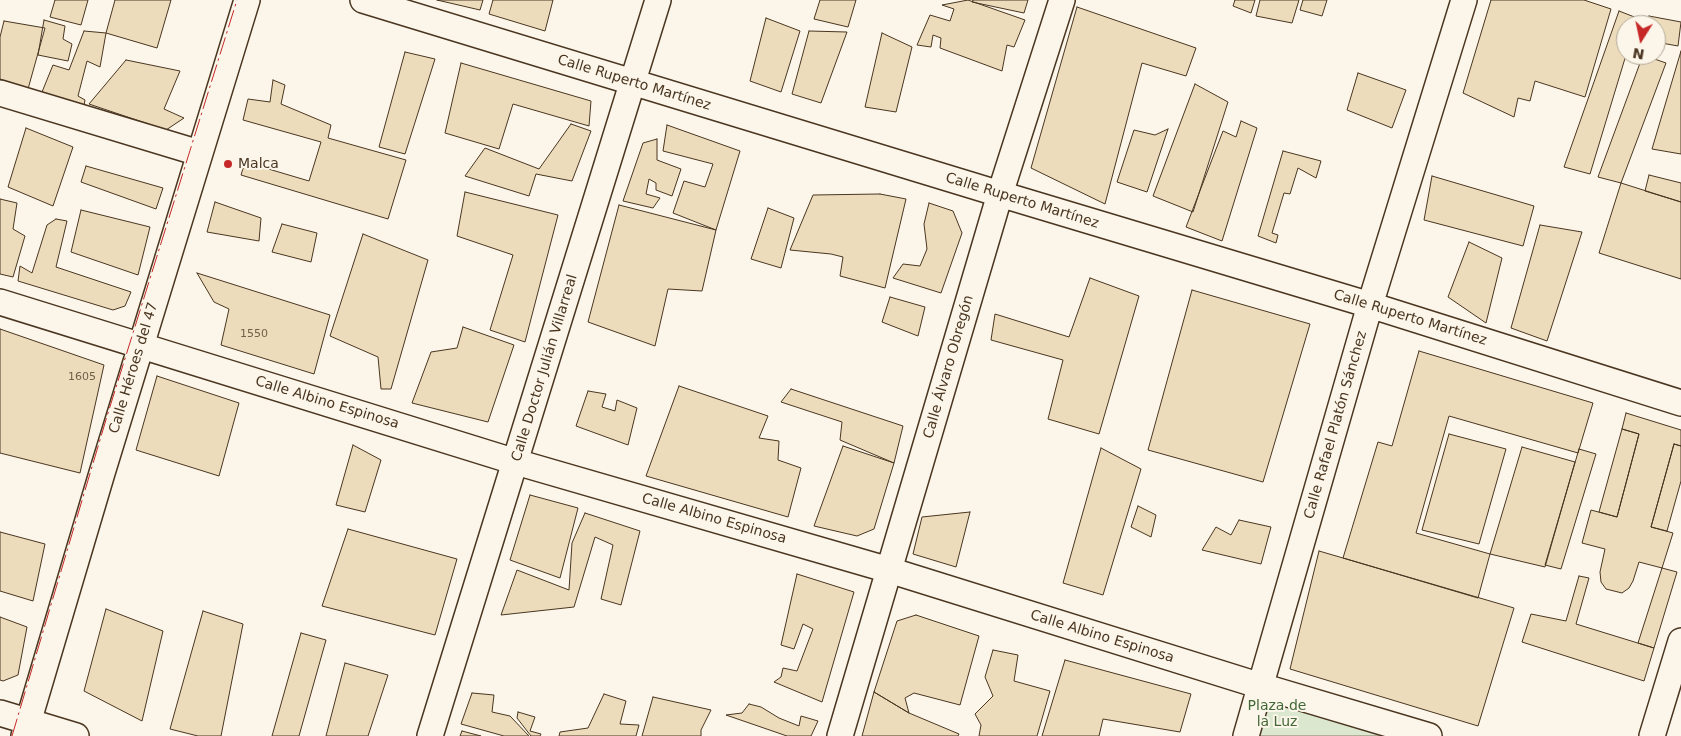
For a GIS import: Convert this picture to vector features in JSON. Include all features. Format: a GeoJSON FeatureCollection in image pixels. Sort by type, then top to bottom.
{"type":"FeatureCollection","features":[{"type":"Feature","properties":{"kind":"street","name":"Calle Héroes del 47"},"geometry":{"type":"LineString","coordinates":[[26,729],[199,153],[247,0]]}},
{"type":"Feature","properties":{"kind":"street","name":"Calle Ruperto Martínez"},"geometry":{"type":"LineString","coordinates":[[363,0],[1370,305],[1681,403]]}},
{"type":"Feature","properties":{"kind":"street","name":"Calle Doctor Julián Villarreal"},"geometry":{"type":"LineString","coordinates":[[430,736],[658,0]]}},
{"type":"Feature","properties":{"kind":"street","name":"Calle Álvaro Obregón"},"geometry":{"type":"LineString","coordinates":[[840,736],[1000,194],[1062,0]]}},
{"type":"Feature","properties":{"kind":"street","name":"Calle Rafael Platón Sánchez"},"geometry":{"type":"LineString","coordinates":[[1246,736],[1370,305],[1464,0]]}},
{"type":"Feature","properties":{"kind":"street"},"geometry":{"type":"LineString","coordinates":[[0,93],[199,153]]}},
{"type":"Feature","properties":{"kind":"street","name":"Calle Albino Espinosa"},"geometry":{"type":"LineString","coordinates":[[0,302],[516,462],[889,570],[1261,686],[1429,736]]}},
{"type":"Feature","properties":{"kind":"street"},"geometry":{"type":"LineString","coordinates":[[1652,736],[1681,641]]}},
{"type":"Feature","properties":{"kind":"street"},"geometry":{"type":"LineString","coordinates":[[0,713],[26,729],[76,736]]}},
{"type":"Feature","properties":{"kind":"green space","name":"Plaza de la Luz"},"geometry":{"type":"Polygon","coordinates":[[[1261,686],[1429,736],[1246,736],[1261,686]]]}},
{"type":"Feature","properties":{"kind":"building"},"geometry":{"type":"Polygon","coordinates":[[[55,0],[88,0],[81,25],[50,17],[55,0]]]}},
{"type":"Feature","properties":{"kind":"building"},"geometry":{"type":"Polygon","coordinates":[[[115,0],[171,0],[157,48],[106,33],[115,0]]]}},
{"type":"Feature","properties":{"kind":"building"},"geometry":{"type":"Polygon","coordinates":[[[437,0],[483,0],[480,10],[437,0]]]}},
{"type":"Feature","properties":{"kind":"building"},"geometry":{"type":"Polygon","coordinates":[[[493,0],[553,0],[545,31],[489,14],[493,0]]]}},
{"type":"Feature","properties":{"kind":"building"},"geometry":{"type":"Polygon","coordinates":[[[820,0],[856,0],[848,27],[814,19],[820,0]]]}},
{"type":"Feature","properties":{"kind":"building"},"geometry":{"type":"Polygon","coordinates":[[[968,0],[1025,20],[1014,47],[1007,45],[1002,71],[940,48],[941,38],[933,35],[931,47],[917,45],[930,15],[950,21],[954,9],[942,5],[968,0]]]}},
{"type":"Feature","properties":{"kind":"building"},"geometry":{"type":"Polygon","coordinates":[[[973,0],[1028,0],[1024,13],[972,2],[973,0]]]}},
{"type":"Feature","properties":{"kind":"building"},"geometry":{"type":"Polygon","coordinates":[[[1235,0],[1255,0],[1251,13],[1233,6],[1235,0]]]}},
{"type":"Feature","properties":{"kind":"building"},"geometry":{"type":"Polygon","coordinates":[[[1260,0],[1299,0],[1292,23],[1256,16],[1260,0]]]}},
{"type":"Feature","properties":{"kind":"building"},"geometry":{"type":"Polygon","coordinates":[[[1303,0],[1327,0],[1322,16],[1300,10],[1303,0]]]}},
{"type":"Feature","properties":{"kind":"building"},"geometry":{"type":"Polygon","coordinates":[[[1491,0],[1584,0],[1611,9],[1585,97],[1535,81],[1530,101],[1518,98],[1514,117],[1463,93],[1491,0]]]}},
{"type":"Feature","properties":{"kind":"building"},"geometry":{"type":"Polygon","coordinates":[[[1077,7],[1196,48],[1186,76],[1142,63],[1105,204],[1031,168],[1077,7]]]}},
{"type":"Feature","properties":{"kind":"building"},"geometry":{"type":"Polygon","coordinates":[[[1619,11],[1629,15],[1618,15],[1619,11]]]}},
{"type":"Feature","properties":{"kind":"building"},"geometry":{"type":"Polygon","coordinates":[[[766,18],[800,31],[781,92],[750,81],[766,18]]]}},
{"type":"Feature","properties":{"kind":"building"},"geometry":{"type":"Polygon","coordinates":[[[1666,19],[1681,22],[1678,46],[1666,44],[1666,19]]]}},
{"type":"Feature","properties":{"kind":"building"},"geometry":{"type":"Polygon","coordinates":[[[44,20],[65,26],[63,39],[72,44],[68,61],[38,55],[44,20]]]}},
{"type":"Feature","properties":{"kind":"building"},"geometry":{"type":"Polygon","coordinates":[[[1616,20],[1616,65],[1623,65],[1590,174],[1564,167],[1616,20]]]}},
{"type":"Feature","properties":{"kind":"building"},"geometry":{"type":"Polygon","coordinates":[[[4,21],[45,28],[28,89],[0,79],[0,37],[4,21]]]}},
{"type":"Feature","properties":{"kind":"building"},"geometry":{"type":"Polygon","coordinates":[[[84,31],[106,33],[100,67],[87,61],[78,96],[85,100],[84,106],[42,92],[53,65],[69,70],[84,31]]]}},
{"type":"Feature","properties":{"kind":"building"},"geometry":{"type":"Polygon","coordinates":[[[809,31],[847,32],[821,103],[792,94],[809,31]]]}},
{"type":"Feature","properties":{"kind":"building"},"geometry":{"type":"Polygon","coordinates":[[[882,33],[912,47],[896,112],[865,107],[882,33]]]}},
{"type":"Feature","properties":{"kind":"building"},"geometry":{"type":"Polygon","coordinates":[[[1681,51],[1681,154],[1652,149],[1681,51]]]}},
{"type":"Feature","properties":{"kind":"building"},"geometry":{"type":"Polygon","coordinates":[[[405,52],[435,59],[405,154],[379,147],[405,52]]]}},
{"type":"Feature","properties":{"kind":"building"},"geometry":{"type":"Polygon","coordinates":[[[126,60],[180,71],[164,109],[184,118],[166,130],[89,104],[126,60]]]}},
{"type":"Feature","properties":{"kind":"building"},"geometry":{"type":"Polygon","coordinates":[[[461,63],[591,101],[589,126],[513,104],[499,149],[445,133],[461,63]]]}},
{"type":"Feature","properties":{"kind":"building"},"geometry":{"type":"Polygon","coordinates":[[[1639,65],[1665,65],[1621,183],[1598,177],[1639,65]]]}},
{"type":"Feature","properties":{"kind":"building"},"geometry":{"type":"Polygon","coordinates":[[[1358,73],[1406,90],[1392,128],[1347,110],[1358,73]]]}},
{"type":"Feature","properties":{"kind":"building"},"geometry":{"type":"Polygon","coordinates":[[[273,80],[285,85],[281,104],[331,125],[328,138],[406,160],[388,219],[241,175],[245,162],[309,181],[321,142],[243,120],[248,99],[270,102],[273,80]]]}},
{"type":"Feature","properties":{"kind":"building"},"geometry":{"type":"Polygon","coordinates":[[[1195,84],[1228,102],[1193,212],[1153,196],[1195,84]]]}},
{"type":"Feature","properties":{"kind":"building"},"geometry":{"type":"Polygon","coordinates":[[[1241,121],[1257,128],[1222,241],[1186,227],[1223,131],[1236,137],[1241,121]]]}},
{"type":"Feature","properties":{"kind":"building"},"geometry":{"type":"Polygon","coordinates":[[[571,124],[591,131],[572,181],[536,174],[529,196],[465,176],[485,148],[539,169],[571,124]]]}},
{"type":"Feature","properties":{"kind":"building"},"geometry":{"type":"Polygon","coordinates":[[[667,125],[740,151],[716,230],[673,213],[684,181],[705,187],[713,164],[663,151],[667,125]]]}},
{"type":"Feature","properties":{"kind":"building"},"geometry":{"type":"Polygon","coordinates":[[[26,128],[73,147],[53,206],[8,187],[26,128]]]}},
{"type":"Feature","properties":{"kind":"building"},"geometry":{"type":"Polygon","coordinates":[[[1168,129],[1147,192],[1117,182],[1134,130],[1155,135],[1168,129]]]}},
{"type":"Feature","properties":{"kind":"building"},"geometry":{"type":"Polygon","coordinates":[[[657,139],[657,160],[681,169],[672,196],[656,190],[656,183],[649,179],[646,194],[660,198],[653,208],[623,201],[643,143],[657,139]]]}},
{"type":"Feature","properties":{"kind":"building"},"geometry":{"type":"Polygon","coordinates":[[[1283,151],[1321,161],[1316,178],[1298,168],[1290,194],[1284,193],[1272,233],[1278,235],[1276,243],[1258,236],[1283,151]]]}},
{"type":"Feature","properties":{"kind":"building"},"geometry":{"type":"Polygon","coordinates":[[[86,166],[163,188],[156,209],[81,182],[86,166]]]}},
{"type":"Feature","properties":{"kind":"building"},"geometry":{"type":"Polygon","coordinates":[[[1649,175],[1681,183],[1681,202],[1645,191],[1649,175]]]}},
{"type":"Feature","properties":{"kind":"building"},"geometry":{"type":"Polygon","coordinates":[[[1432,176],[1534,206],[1523,246],[1424,220],[1432,176]]]}},
{"type":"Feature","properties":{"kind":"building"},"geometry":{"type":"Polygon","coordinates":[[[1621,183],[1681,202],[1681,279],[1599,253],[1621,183]]]}},
{"type":"Feature","properties":{"kind":"building"},"geometry":{"type":"Polygon","coordinates":[[[465,192],[558,215],[525,342],[490,330],[513,255],[457,236],[465,192]]]}},
{"type":"Feature","properties":{"kind":"building"},"geometry":{"type":"Polygon","coordinates":[[[880,194],[906,199],[885,288],[840,276],[843,257],[790,250],[813,195],[880,194]]]}},
{"type":"Feature","properties":{"kind":"building"},"geometry":{"type":"Polygon","coordinates":[[[0,199],[17,203],[13,229],[25,236],[13,277],[0,274],[0,199]]]}},
{"type":"Feature","properties":{"kind":"building"},"geometry":{"type":"Polygon","coordinates":[[[215,202],[261,218],[259,241],[207,232],[215,202]]]}},
{"type":"Feature","properties":{"kind":"building"},"geometry":{"type":"Polygon","coordinates":[[[929,203],[953,211],[962,233],[941,293],[893,278],[903,264],[920,266],[927,249],[924,224],[929,203]]]}},
{"type":"Feature","properties":{"kind":"building"},"geometry":{"type":"Polygon","coordinates":[[[619,205],[716,230],[702,291],[668,289],[655,346],[588,322],[619,205]]]}},
{"type":"Feature","properties":{"kind":"building"},"geometry":{"type":"Polygon","coordinates":[[[768,208],[794,218],[781,268],[751,259],[768,208]]]}},
{"type":"Feature","properties":{"kind":"building"},"geometry":{"type":"Polygon","coordinates":[[[81,210],[150,227],[138,275],[71,252],[81,210]]]}},
{"type":"Feature","properties":{"kind":"building"},"geometry":{"type":"Polygon","coordinates":[[[56,219],[67,221],[56,267],[131,292],[125,306],[113,310],[18,281],[20,266],[32,273],[47,225],[56,219]]]}},
{"type":"Feature","properties":{"kind":"building"},"geometry":{"type":"Polygon","coordinates":[[[282,224],[317,233],[311,262],[272,252],[282,224]]]}},
{"type":"Feature","properties":{"kind":"building"},"geometry":{"type":"Polygon","coordinates":[[[1540,225],[1582,232],[1547,341],[1511,328],[1540,225]]]}},
{"type":"Feature","properties":{"kind":"building"},"geometry":{"type":"Polygon","coordinates":[[[363,234],[428,260],[391,389],[381,389],[378,357],[330,336],[363,234]]]}},
{"type":"Feature","properties":{"kind":"building"},"geometry":{"type":"Polygon","coordinates":[[[1469,242],[1502,258],[1486,323],[1448,297],[1469,242]]]}},
{"type":"Feature","properties":{"kind":"building"},"geometry":{"type":"Polygon","coordinates":[[[197,273],[330,315],[314,374],[221,345],[229,309],[214,302],[197,273]]]}},
{"type":"Feature","properties":{"kind":"building"},"geometry":{"type":"Polygon","coordinates":[[[1090,278],[1139,296],[1099,434],[1048,419],[1063,360],[991,340],[995,314],[1069,337],[1090,278]]]}},
{"type":"Feature","properties":{"kind":"building"},"geometry":{"type":"Polygon","coordinates":[[[1192,290],[1310,324],[1263,482],[1148,450],[1192,290]]]}},
{"type":"Feature","properties":{"kind":"building"},"geometry":{"type":"Polygon","coordinates":[[[890,297],[925,307],[918,336],[882,322],[890,297]]]}},
{"type":"Feature","properties":{"kind":"building"},"geometry":{"type":"Polygon","coordinates":[[[463,327],[514,345],[488,422],[412,403],[431,352],[457,348],[463,327]]]}},
{"type":"Feature","properties":{"kind":"building"},"geometry":{"type":"Polygon","coordinates":[[[0,329],[104,365],[80,473],[0,453],[0,329]]]}},
{"type":"Feature","properties":{"kind":"building"},"geometry":{"type":"Polygon","coordinates":[[[1419,351],[1593,403],[1578,453],[1449,416],[1416,533],[1490,554],[1478,598],[1343,558],[1378,442],[1392,446],[1419,351]]]}},
{"type":"Feature","properties":{"kind":"building"},"geometry":{"type":"Polygon","coordinates":[[[157,376],[239,403],[219,476],[136,450],[157,376]]]}},
{"type":"Feature","properties":{"kind":"building"},"geometry":{"type":"Polygon","coordinates":[[[679,386],[768,416],[759,438],[779,441],[778,460],[801,468],[788,517],[646,476],[679,386]]]}},
{"type":"Feature","properties":{"kind":"building"},"geometry":{"type":"Polygon","coordinates":[[[791,389],[903,426],[894,463],[840,440],[842,422],[781,402],[791,389]]]}},
{"type":"Feature","properties":{"kind":"building"},"geometry":{"type":"Polygon","coordinates":[[[588,391],[606,394],[602,407],[615,411],[617,400],[637,408],[628,445],[576,426],[588,391]]]}},
{"type":"Feature","properties":{"kind":"building"},"geometry":{"type":"Polygon","coordinates":[[[1626,413],[1681,430],[1681,446],[1674,444],[1651,527],[1673,533],[1662,568],[1639,562],[1633,581],[1629,588],[1622,593],[1606,589],[1601,582],[1600,572],[1605,549],[1582,543],[1591,510],[1617,517],[1639,434],[1622,429],[1626,413]]]}},
{"type":"Feature","properties":{"kind":"building"},"geometry":{"type":"Polygon","coordinates":[[[1622,429],[1639,434],[1617,517],[1599,512],[1622,429]]]}},
{"type":"Feature","properties":{"kind":"building"},"geometry":{"type":"Polygon","coordinates":[[[1449,434],[1506,449],[1479,544],[1422,530],[1449,434]]]}},
{"type":"Feature","properties":{"kind":"building"},"geometry":{"type":"Polygon","coordinates":[[[1674,444],[1681,446],[1681,481],[1667,531],[1651,527],[1674,444]]]}},
{"type":"Feature","properties":{"kind":"building"},"geometry":{"type":"Polygon","coordinates":[[[353,445],[381,460],[365,512],[336,505],[353,445]]]}},
{"type":"Feature","properties":{"kind":"building"},"geometry":{"type":"Polygon","coordinates":[[[843,446],[894,463],[874,529],[857,536],[814,526],[843,446]]]}},
{"type":"Feature","properties":{"kind":"building"},"geometry":{"type":"Polygon","coordinates":[[[1522,447],[1575,462],[1545,567],[1490,554],[1522,447]]]}},
{"type":"Feature","properties":{"kind":"building"},"geometry":{"type":"Polygon","coordinates":[[[1101,448],[1141,469],[1103,595],[1063,583],[1101,448]]]}},
{"type":"Feature","properties":{"kind":"building"},"geometry":{"type":"Polygon","coordinates":[[[1579,449],[1596,454],[1561,569],[1545,565],[1579,449]]]}},
{"type":"Feature","properties":{"kind":"building"},"geometry":{"type":"Polygon","coordinates":[[[530,495],[578,508],[560,578],[510,560],[530,495]]]}},
{"type":"Feature","properties":{"kind":"building"},"geometry":{"type":"Polygon","coordinates":[[[1138,506],[1156,515],[1151,537],[1131,527],[1138,506]]]}},
{"type":"Feature","properties":{"kind":"building"},"geometry":{"type":"Polygon","coordinates":[[[970,512],[956,567],[913,554],[922,517],[970,512]]]}},
{"type":"Feature","properties":{"kind":"building"},"geometry":{"type":"Polygon","coordinates":[[[585,513],[640,531],[621,605],[601,599],[613,545],[595,537],[574,607],[501,615],[517,570],[569,590],[572,543],[585,513]]]}},
{"type":"Feature","properties":{"kind":"building"},"geometry":{"type":"Polygon","coordinates":[[[1239,520],[1271,527],[1261,564],[1202,550],[1216,527],[1231,535],[1239,520]]]}},
{"type":"Feature","properties":{"kind":"building"},"geometry":{"type":"Polygon","coordinates":[[[348,529],[457,559],[435,635],[322,606],[348,529]]]}},
{"type":"Feature","properties":{"kind":"building"},"geometry":{"type":"Polygon","coordinates":[[[0,532],[45,544],[33,601],[0,591],[0,532]]]}},
{"type":"Feature","properties":{"kind":"building"},"geometry":{"type":"Polygon","coordinates":[[[1319,551],[1514,608],[1478,726],[1290,669],[1319,551]]]}},
{"type":"Feature","properties":{"kind":"building"},"geometry":{"type":"Polygon","coordinates":[[[1662,568],[1677,572],[1654,648],[1638,643],[1662,568]]]}},
{"type":"Feature","properties":{"kind":"building"},"geometry":{"type":"Polygon","coordinates":[[[797,574],[854,592],[822,702],[774,682],[781,677],[783,668],[797,671],[813,629],[803,624],[794,649],[781,645],[797,574]]]}},
{"type":"Feature","properties":{"kind":"building"},"geometry":{"type":"Polygon","coordinates":[[[1579,576],[1589,578],[1576,624],[1654,648],[1644,681],[1522,642],[1531,614],[1566,621],[1579,576]]]}},
{"type":"Feature","properties":{"kind":"building"},"geometry":{"type":"Polygon","coordinates":[[[106,609],[163,631],[142,721],[84,691],[106,609]]]}},
{"type":"Feature","properties":{"kind":"building"},"geometry":{"type":"Polygon","coordinates":[[[203,611],[243,624],[221,736],[198,736],[170,729],[203,611]]]}},
{"type":"Feature","properties":{"kind":"building"},"geometry":{"type":"Polygon","coordinates":[[[916,615],[979,636],[960,705],[914,693],[905,698],[909,713],[874,692],[897,621],[916,615]]]}},
{"type":"Feature","properties":{"kind":"building"},"geometry":{"type":"Polygon","coordinates":[[[0,617],[27,627],[18,675],[3,681],[0,680],[0,617]]]}},
{"type":"Feature","properties":{"kind":"building"},"geometry":{"type":"Polygon","coordinates":[[[301,633],[326,640],[299,736],[272,736],[301,633]]]}},
{"type":"Feature","properties":{"kind":"building"},"geometry":{"type":"Polygon","coordinates":[[[993,650],[1018,655],[1014,681],[1050,691],[1037,736],[979,736],[981,725],[975,714],[993,696],[985,677],[993,650]]]}},
{"type":"Feature","properties":{"kind":"building"},"geometry":{"type":"Polygon","coordinates":[[[1065,660],[1191,694],[1180,732],[1103,719],[1099,736],[1042,736],[1065,660]]]}},
{"type":"Feature","properties":{"kind":"building"},"geometry":{"type":"Polygon","coordinates":[[[345,663],[388,675],[368,736],[326,736],[345,663]]]}},
{"type":"Feature","properties":{"kind":"building"},"geometry":{"type":"Polygon","coordinates":[[[874,692],[909,713],[959,734],[958,736],[862,736],[874,692]]]}},
{"type":"Feature","properties":{"kind":"building"},"geometry":{"type":"Polygon","coordinates":[[[472,693],[494,695],[492,712],[510,716],[529,736],[504,736],[461,724],[472,693]]]}},
{"type":"Feature","properties":{"kind":"building"},"geometry":{"type":"Polygon","coordinates":[[[604,694],[626,701],[620,724],[639,725],[636,736],[559,736],[560,732],[588,728],[604,694]]]}},
{"type":"Feature","properties":{"kind":"building"},"geometry":{"type":"Polygon","coordinates":[[[653,697],[711,710],[701,730],[701,736],[642,736],[653,697]]]}},
{"type":"Feature","properties":{"kind":"building"},"geometry":{"type":"Polygon","coordinates":[[[749,704],[761,707],[779,718],[799,726],[801,716],[818,721],[811,736],[787,736],[726,715],[742,713],[749,704]]]}},
{"type":"Feature","properties":{"kind":"building"},"geometry":{"type":"Polygon","coordinates":[[[518,712],[535,717],[530,731],[541,734],[540,736],[531,736],[517,718],[518,712]]]}},
{"type":"Feature","properties":{"kind":"building"},"geometry":{"type":"Polygon","coordinates":[[[462,731],[481,736],[460,736],[462,731]]]}},
{"type":"Feature","properties":{"kind":"power"},"geometry":{"type":"LineString","coordinates":[[12,736],[108,413],[237,0]]}},
{"type":"Feature","properties":{"kind":"place","name":"Malca"},"geometry":{"type":"Point","coordinates":[228,164]}}]}
